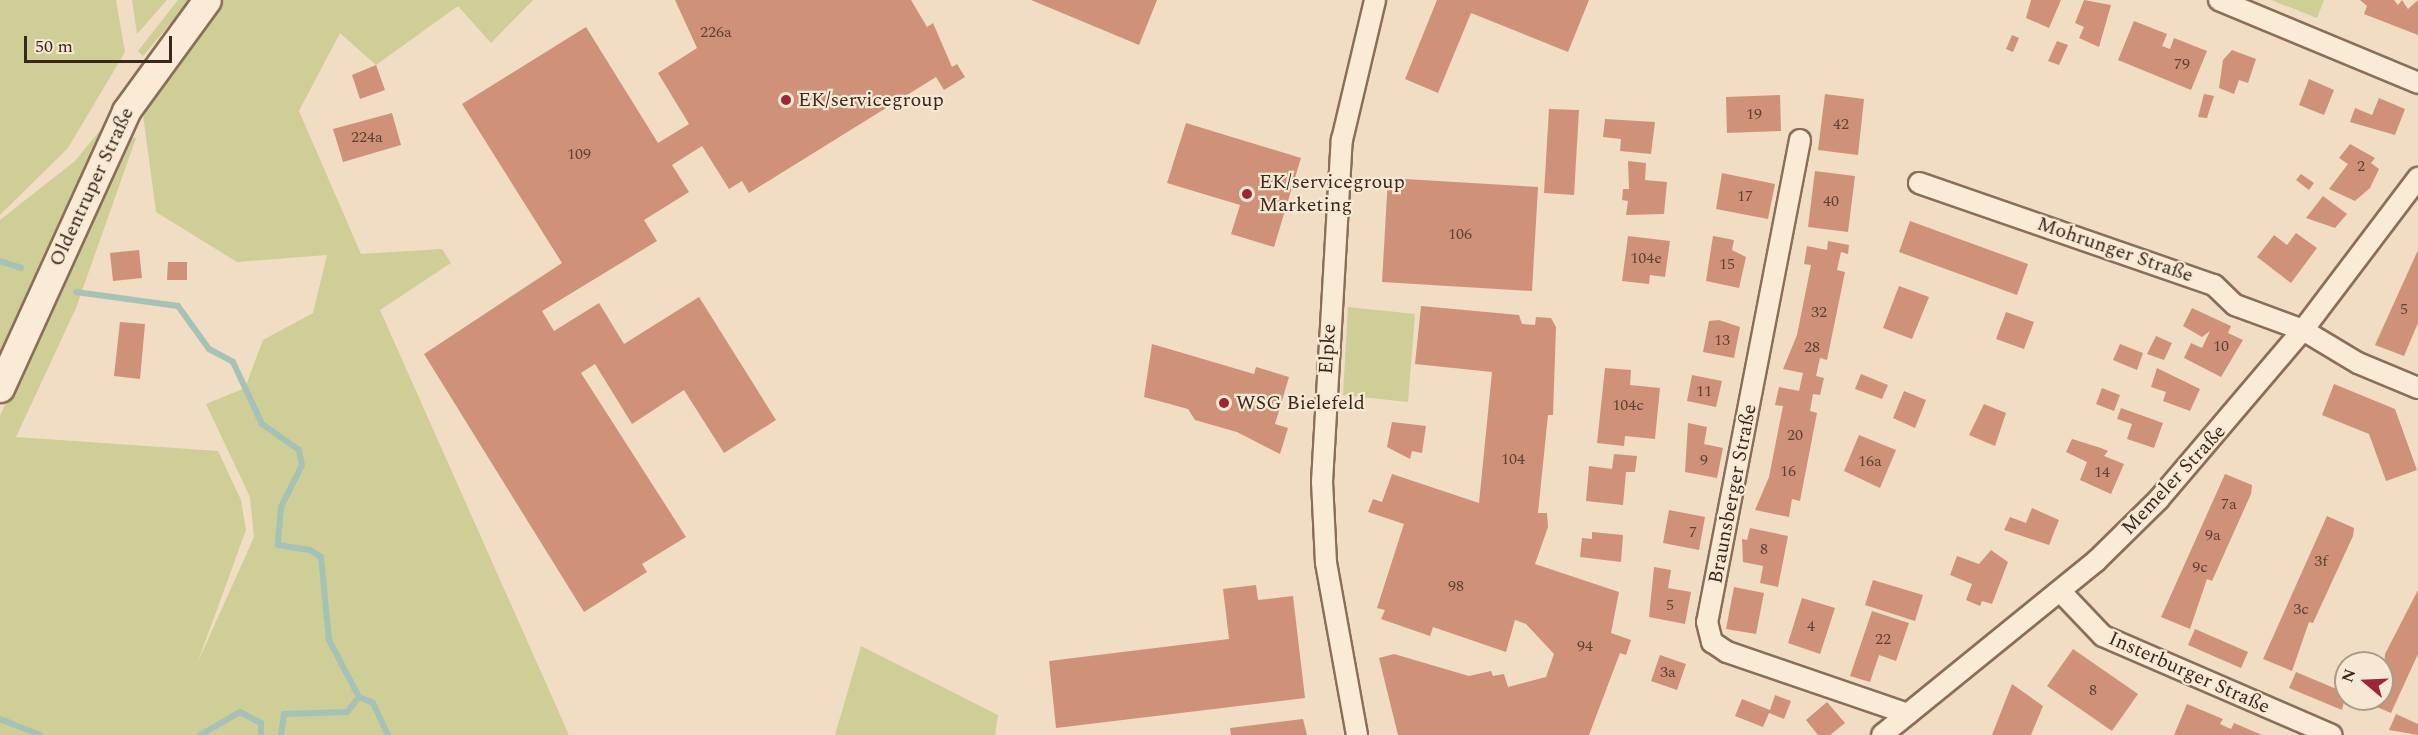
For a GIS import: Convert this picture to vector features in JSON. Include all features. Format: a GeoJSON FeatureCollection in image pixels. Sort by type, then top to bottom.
{"type":"FeatureCollection","features":[{"type":"Feature","properties":{"kind":"street","name":"Oldentruper Straße"},"geometry":{"type":"LineString","coordinates":[[0,388],[126,111],[207,0]]}},
{"type":"Feature","properties":{"kind":"street","name":"Elpke"},"geometry":{"type":"LineString","coordinates":[[1357,735],[1326,563],[1322,482],[1342,140],[1375,0]]}},
{"type":"Feature","properties":{"kind":"street"},"geometry":{"type":"LineString","coordinates":[[2219,0],[2418,83]]}},
{"type":"Feature","properties":{"kind":"street","name":"Braunsberger Straße"},"geometry":{"type":"LineString","coordinates":[[1800,140],[1707,622],[1712,642],[1727,652],[1908,714]]}},
{"type":"Feature","properties":{"kind":"street","name":"Memeler Straße"},"geometry":{"type":"LineString","coordinates":[[1882,735],[2060,591],[2182,475],[2303,330],[2418,178]]}},
{"type":"Feature","properties":{"kind":"street","name":"Mohrunger Straße"},"geometry":{"type":"LineString","coordinates":[[1919,183],[2214,285],[2235,305],[2303,330],[2365,366],[2418,388]]}},
{"type":"Feature","properties":{"kind":"street","name":"Insterburger Straße"},"geometry":{"type":"LineString","coordinates":[[2060,591],[2103,636],[2332,735]]}},
{"type":"Feature","properties":{"kind":"green space"},"geometry":{"type":"Polygon","coordinates":[[[0,0],[116,0],[125,52],[68,148],[0,215],[0,0]]]}},
{"type":"Feature","properties":{"kind":"green space"},"geometry":{"type":"Polygon","coordinates":[[[132,0],[167,0],[137,34],[132,0]]]}},
{"type":"Feature","properties":{"kind":"green space"},"geometry":{"type":"Polygon","coordinates":[[[178,0],[190,0],[143,56],[138,51],[178,0]]]}},
{"type":"Feature","properties":{"kind":"green space"},"geometry":{"type":"Polygon","coordinates":[[[223,0],[533,0],[491,43],[458,6],[376,65],[340,33],[299,111],[361,254],[442,249],[451,263],[380,310],[569,735],[0,735],[0,416],[126,137],[136,138],[76,308],[16,437],[218,451],[241,500],[246,530],[197,664],[254,537],[250,497],[206,404],[245,388],[263,340],[313,313],[327,255],[237,262],[156,212],[142,107],[197,27],[223,0]]]}},
{"type":"Feature","properties":{"kind":"green space"},"geometry":{"type":"Polygon","coordinates":[[[2271,0],[2324,0],[2317,18],[2271,0]]]}},
{"type":"Feature","properties":{"kind":"green space"},"geometry":{"type":"Polygon","coordinates":[[[106,123],[0,359],[0,220],[75,161],[106,123]]]}},
{"type":"Feature","properties":{"kind":"green space"},"geometry":{"type":"Polygon","coordinates":[[[1348,307],[1415,314],[1408,402],[1343,395],[1348,307]]]}},
{"type":"Feature","properties":{"kind":"green space"},"geometry":{"type":"Polygon","coordinates":[[[861,646],[998,715],[995,735],[835,735],[861,646]]]}},
{"type":"Feature","properties":{"kind":"building"},"geometry":{"type":"Polygon","coordinates":[[[675,0],[911,0],[927,27],[933,23],[952,67],[957,64],[965,77],[944,90],[936,77],[749,193],[742,181],[729,189],[702,146],[672,165],[689,192],[644,220],[657,241],[542,311],[554,331],[599,303],[624,344],[699,297],[776,420],[724,453],[684,390],[632,424],[595,364],[581,373],[686,537],[642,564],[647,572],[584,612],[424,354],[562,263],[462,104],[586,27],[658,143],[689,124],[658,73],[697,48],[675,0]]]}},
{"type":"Feature","properties":{"kind":"building"},"geometry":{"type":"Polygon","coordinates":[[[1031,0],[1157,0],[1139,45],[1031,0]]]}},
{"type":"Feature","properties":{"kind":"building"},"geometry":{"type":"Polygon","coordinates":[[[1437,0],[1589,0],[1568,52],[1471,13],[1438,93],[1405,79],[1437,0]]]}},
{"type":"Feature","properties":{"kind":"building"},"geometry":{"type":"Polygon","coordinates":[[[2031,0],[2061,0],[2049,28],[2026,18],[2031,0]]]}},
{"type":"Feature","properties":{"kind":"building"},"geometry":{"type":"Polygon","coordinates":[[[2084,0],[2111,5],[2099,47],[2079,38],[2084,27],[2075,23],[2084,0]]]}},
{"type":"Feature","properties":{"kind":"building"},"geometry":{"type":"Polygon","coordinates":[[[2360,0],[2394,0],[2398,5],[2402,0],[2408,9],[2418,0],[2418,35],[2364,14],[2367,6],[2360,0]]]}},
{"type":"Feature","properties":{"kind":"building"},"geometry":{"type":"Polygon","coordinates":[[[2134,21],[2167,34],[2162,46],[2170,49],[2174,38],[2207,51],[2191,90],[2118,60],[2134,21]]]}},
{"type":"Feature","properties":{"kind":"building"},"geometry":{"type":"Polygon","coordinates":[[[2012,35],[2019,38],[2013,52],[2006,49],[2012,35]]]}},
{"type":"Feature","properties":{"kind":"building"},"geometry":{"type":"Polygon","coordinates":[[[2057,41],[2068,45],[2059,65],[2048,61],[2057,41]]]}},
{"type":"Feature","properties":{"kind":"building"},"geometry":{"type":"Polygon","coordinates":[[[2232,50],[2256,59],[2248,83],[2239,80],[2234,94],[2219,88],[2223,60],[2232,50]]]}},
{"type":"Feature","properties":{"kind":"building"},"geometry":{"type":"Polygon","coordinates":[[[376,65],[385,90],[360,99],[352,75],[376,65]]]}},
{"type":"Feature","properties":{"kind":"building"},"geometry":{"type":"Polygon","coordinates":[[[2309,79],[2334,90],[2324,115],[2299,105],[2309,79]]]}},
{"type":"Feature","properties":{"kind":"building"},"geometry":{"type":"Polygon","coordinates":[[[1825,94],[1864,99],[1858,155],[1818,150],[1825,94]]]}},
{"type":"Feature","properties":{"kind":"building"},"geometry":{"type":"Polygon","coordinates":[[[2204,94],[2214,96],[2207,118],[2198,117],[2204,94]]]}},
{"type":"Feature","properties":{"kind":"building"},"geometry":{"type":"Polygon","coordinates":[[[1780,95],[1781,131],[1727,133],[1726,97],[1780,95]]]}},
{"type":"Feature","properties":{"kind":"building"},"geometry":{"type":"Polygon","coordinates":[[[2379,98],[2405,109],[2395,135],[2350,122],[2355,108],[2372,115],[2379,98]]]}},
{"type":"Feature","properties":{"kind":"building"},"geometry":{"type":"Polygon","coordinates":[[[1549,109],[1579,110],[1574,195],[1544,193],[1549,109]]]}},
{"type":"Feature","properties":{"kind":"building"},"geometry":{"type":"Polygon","coordinates":[[[392,113],[401,145],[343,162],[333,129],[392,113]]]}},
{"type":"Feature","properties":{"kind":"building"},"geometry":{"type":"Polygon","coordinates":[[[1605,119],[1655,122],[1651,154],[1620,151],[1621,139],[1603,137],[1605,119]]]}},
{"type":"Feature","properties":{"kind":"building","name":"EK/servicegroup Marketing"},"geometry":{"type":"Polygon","coordinates":[[[1186,123],[1301,158],[1274,247],[1231,234],[1240,205],[1167,183],[1186,123]]]}},
{"type":"Feature","properties":{"kind":"building"},"geometry":{"type":"Polygon","coordinates":[[[2350,144],[2375,158],[2371,163],[2379,169],[2370,188],[2355,201],[2329,189],[2348,164],[2339,158],[2350,144]]]}},
{"type":"Feature","properties":{"kind":"building"},"geometry":{"type":"Polygon","coordinates":[[[1628,161],[1646,163],[1645,180],[1667,182],[1664,214],[1626,215],[1628,201],[1622,200],[1623,189],[1629,189],[1628,161]]]}},
{"type":"Feature","properties":{"kind":"building"},"geometry":{"type":"Polygon","coordinates":[[[1815,171],[1855,176],[1848,232],[1808,227],[1815,171]]]}},
{"type":"Feature","properties":{"kind":"building"},"geometry":{"type":"Polygon","coordinates":[[[1722,173],[1775,184],[1768,219],[1716,209],[1722,173]]]}},
{"type":"Feature","properties":{"kind":"building"},"geometry":{"type":"Polygon","coordinates":[[[2301,174],[2314,183],[2309,190],[2296,180],[2301,174]]]}},
{"type":"Feature","properties":{"kind":"building"},"geometry":{"type":"Polygon","coordinates":[[[1388,178],[1538,187],[1532,291],[1382,282],[1388,178]]]}},
{"type":"Feature","properties":{"kind":"building"},"geometry":{"type":"Polygon","coordinates":[[[2323,196],[2347,214],[2335,228],[2306,218],[2323,196]]]}},
{"type":"Feature","properties":{"kind":"building"},"geometry":{"type":"Polygon","coordinates":[[[1910,221],[2028,264],[2017,295],[1899,252],[1910,221]]]}},
{"type":"Feature","properties":{"kind":"building"},"geometry":{"type":"Polygon","coordinates":[[[2296,233],[2317,248],[2291,283],[2257,257],[2274,235],[2287,245],[2296,233]]]}},
{"type":"Feature","properties":{"kind":"building"},"geometry":{"type":"Polygon","coordinates":[[[1628,236],[1670,241],[1665,277],[1650,275],[1649,284],[1622,281],[1628,236]]]}},
{"type":"Feature","properties":{"kind":"building"},"geometry":{"type":"Polygon","coordinates":[[[1713,236],[1734,240],[1732,250],[1746,257],[1739,288],[1706,281],[1713,236]]]}},
{"type":"Feature","properties":{"kind":"building"},"geometry":{"type":"Polygon","coordinates":[[[1828,241],[1849,245],[1848,254],[1841,252],[1837,270],[1845,272],[1827,360],[1820,358],[1816,376],[1824,378],[1820,395],[1813,394],[1810,411],[1817,413],[1800,501],[1792,499],[1789,517],[1755,510],[1769,477],[1783,406],[1775,405],[1779,387],[1799,391],[1803,373],[1783,369],[1797,335],[1811,265],[1804,264],[1807,246],[1827,250],[1828,241]]]}},
{"type":"Feature","properties":{"kind":"building"},"geometry":{"type":"Polygon","coordinates":[[[139,250],[142,278],[113,281],[110,253],[139,250]]]}},
{"type":"Feature","properties":{"kind":"building"},"geometry":{"type":"Polygon","coordinates":[[[2418,250],[2418,323],[2404,356],[2375,345],[2418,250]]]}},
{"type":"Feature","properties":{"kind":"building"},"geometry":{"type":"Polygon","coordinates":[[[168,262],[187,262],[187,280],[167,280],[168,262]]]}},
{"type":"Feature","properties":{"kind":"building"},"geometry":{"type":"Polygon","coordinates":[[[1899,286],[1929,297],[1912,339],[1883,328],[1899,286]]]}},
{"type":"Feature","properties":{"kind":"building"},"geometry":{"type":"Polygon","coordinates":[[[1421,306],[1519,315],[1522,324],[1535,325],[1536,317],[1551,318],[1556,327],[1553,415],[1548,415],[1538,513],[1547,513],[1548,527],[1535,564],[1619,592],[1611,633],[1631,640],[1626,655],[1620,653],[1589,735],[1398,735],[1379,658],[1394,654],[1469,676],[1491,671],[1493,676],[1504,674],[1508,687],[1546,677],[1554,654],[1526,624],[1515,620],[1506,652],[1433,627],[1430,636],[1381,619],[1385,610],[1377,608],[1404,524],[1368,512],[1373,499],[1382,502],[1392,474],[1479,503],[1492,372],[1415,364],[1421,306]]]}},
{"type":"Feature","properties":{"kind":"building"},"geometry":{"type":"Polygon","coordinates":[[[2192,308],[2231,326],[2228,333],[2243,340],[2221,377],[2184,358],[2191,343],[2202,348],[2210,331],[2202,337],[2183,326],[2192,308]]]}},
{"type":"Feature","properties":{"kind":"building"},"geometry":{"type":"Polygon","coordinates":[[[2006,312],[2034,322],[2024,349],[1996,339],[2006,312]]]}},
{"type":"Feature","properties":{"kind":"building"},"geometry":{"type":"Polygon","coordinates":[[[1719,320],[1740,327],[1734,358],[1703,352],[1709,321],[1719,320]]]}},
{"type":"Feature","properties":{"kind":"building"},"geometry":{"type":"Polygon","coordinates":[[[120,322],[145,324],[140,379],[114,376],[120,322]]]}},
{"type":"Feature","properties":{"kind":"building"},"geometry":{"type":"Polygon","coordinates":[[[2156,336],[2172,343],[2164,360],[2147,354],[2156,336]]]}},
{"type":"Feature","properties":{"kind":"building","name":"WSG Bielefeld"},"geometry":{"type":"Polygon","coordinates":[[[1152,344],[1254,374],[1256,367],[1289,377],[1275,424],[1288,428],[1280,454],[1237,432],[1195,420],[1188,409],[1144,397],[1152,344]]]}},
{"type":"Feature","properties":{"kind":"building"},"geometry":{"type":"Polygon","coordinates":[[[2120,344],[2143,353],[2137,370],[2113,360],[2120,344]]]}},
{"type":"Feature","properties":{"kind":"building"},"geometry":{"type":"Polygon","coordinates":[[[1605,368],[1631,370],[1630,385],[1660,388],[1655,439],[1625,436],[1624,446],[1597,443],[1605,368]]]}},
{"type":"Feature","properties":{"kind":"building"},"geometry":{"type":"Polygon","coordinates":[[[2157,368],[2200,389],[2190,411],[2163,401],[2166,392],[2151,387],[2157,368]]]}},
{"type":"Feature","properties":{"kind":"building"},"geometry":{"type":"Polygon","coordinates":[[[1861,374],[1888,385],[1882,399],[1855,389],[1861,374]]]}},
{"type":"Feature","properties":{"kind":"building"},"geometry":{"type":"Polygon","coordinates":[[[1692,375],[1722,381],[1716,407],[1687,401],[1692,375]]]}},
{"type":"Feature","properties":{"kind":"building"},"geometry":{"type":"Polygon","coordinates":[[[2334,384],[2395,409],[2417,470],[2386,481],[2369,434],[2322,415],[2334,384]]]}},
{"type":"Feature","properties":{"kind":"building"},"geometry":{"type":"Polygon","coordinates":[[[2102,388],[2120,395],[2114,411],[2096,404],[2102,388]]]}},
{"type":"Feature","properties":{"kind":"building"},"geometry":{"type":"Polygon","coordinates":[[[1904,391],[1926,400],[1915,428],[1893,418],[1904,391]]]}},
{"type":"Feature","properties":{"kind":"building"},"geometry":{"type":"Polygon","coordinates":[[[1984,404],[2006,413],[1995,446],[1969,435],[1984,404]]]}},
{"type":"Feature","properties":{"kind":"building"},"geometry":{"type":"Polygon","coordinates":[[[2121,408],[2163,423],[2154,448],[2127,439],[2132,424],[2117,419],[2121,408]]]}},
{"type":"Feature","properties":{"kind":"building"},"geometry":{"type":"Polygon","coordinates":[[[1392,422],[1426,426],[1422,453],[1412,451],[1410,459],[1387,447],[1392,422]]]}},
{"type":"Feature","properties":{"kind":"building"},"geometry":{"type":"Polygon","coordinates":[[[1688,423],[1707,427],[1704,444],[1723,448],[1717,478],[1685,472],[1688,423]]]}},
{"type":"Feature","properties":{"kind":"building"},"geometry":{"type":"Polygon","coordinates":[[[1859,435],[1896,450],[1880,488],[1844,471],[1859,435]]]}},
{"type":"Feature","properties":{"kind":"building"},"geometry":{"type":"Polygon","coordinates":[[[2072,439],[2108,451],[2104,456],[2124,464],[2111,494],[2080,480],[2087,462],[2066,452],[2072,439]]]}},
{"type":"Feature","properties":{"kind":"building"},"geometry":{"type":"Polygon","coordinates":[[[1614,454],[1637,456],[1635,472],[1626,472],[1623,505],[1586,501],[1589,466],[1612,469],[1614,454]]]}},
{"type":"Feature","properties":{"kind":"building"},"geometry":{"type":"Polygon","coordinates":[[[2225,474],[2252,485],[2251,494],[2212,581],[2207,579],[2190,629],[2161,617],[2225,474]]]}},
{"type":"Feature","properties":{"kind":"building"},"geometry":{"type":"Polygon","coordinates":[[[2032,508],[2059,520],[2049,545],[2004,530],[2010,517],[2026,523],[2032,508]]]}},
{"type":"Feature","properties":{"kind":"building"},"geometry":{"type":"Polygon","coordinates":[[[1669,510],[1705,517],[1699,550],[1663,543],[1669,510]]]}},
{"type":"Feature","properties":{"kind":"building"},"geometry":{"type":"Polygon","coordinates":[[[2327,516],[2354,528],[2353,536],[2313,623],[2309,622],[2292,671],[2263,659],[2327,516]]]}},
{"type":"Feature","properties":{"kind":"building"},"geometry":{"type":"Polygon","coordinates":[[[1750,528],[1788,536],[1778,587],[1760,583],[1763,566],[1743,562],[1742,539],[1747,540],[1750,528]]]}},
{"type":"Feature","properties":{"kind":"building"},"geometry":{"type":"Polygon","coordinates":[[[1592,532],[1623,535],[1621,562],[1580,557],[1582,538],[1592,539],[1592,532]]]}},
{"type":"Feature","properties":{"kind":"building"},"geometry":{"type":"Polygon","coordinates":[[[1991,550],[2008,562],[1992,604],[1982,601],[1980,606],[1966,600],[1972,584],[1950,575],[1957,556],[1979,564],[1991,550]]]}},
{"type":"Feature","properties":{"kind":"building"},"geometry":{"type":"Polygon","coordinates":[[[1654,567],[1671,570],[1668,588],[1691,592],[1685,624],[1649,617],[1654,567]]]}},
{"type":"Feature","properties":{"kind":"building"},"geometry":{"type":"Polygon","coordinates":[[[1873,580],[1923,595],[1915,621],[1865,605],[1873,580]]]}},
{"type":"Feature","properties":{"kind":"building"},"geometry":{"type":"Polygon","coordinates":[[[1256,585],[1258,600],[1293,596],[1305,698],[1056,728],[1049,661],[1229,639],[1223,589],[1256,585]]]}},
{"type":"Feature","properties":{"kind":"building"},"geometry":{"type":"Polygon","coordinates":[[[1734,587],[1764,593],[1756,634],[1726,629],[1734,587]]]}},
{"type":"Feature","properties":{"kind":"building"},"geometry":{"type":"Polygon","coordinates":[[[2418,590],[2418,654],[2394,706],[2394,651],[2387,651],[2418,590]]]}},
{"type":"Feature","properties":{"kind":"building"},"geometry":{"type":"Polygon","coordinates":[[[1802,598],[1835,608],[1820,654],[1788,643],[1802,598]]]}},
{"type":"Feature","properties":{"kind":"building"},"geometry":{"type":"Polygon","coordinates":[[[1872,611],[1909,623],[1896,661],[1879,655],[1870,682],[1850,676],[1872,611]]]}},
{"type":"Feature","properties":{"kind":"building"},"geometry":{"type":"Polygon","coordinates":[[[2195,629],[2248,652],[2241,668],[2188,645],[2195,629]]]}},
{"type":"Feature","properties":{"kind":"building"},"geometry":{"type":"Polygon","coordinates":[[[2073,649],[2138,694],[2112,731],[2047,686],[2073,649]]]}},
{"type":"Feature","properties":{"kind":"building"},"geometry":{"type":"Polygon","coordinates":[[[1660,655],[1686,664],[1677,690],[1651,681],[1660,655]]]}},
{"type":"Feature","properties":{"kind":"building"},"geometry":{"type":"Polygon","coordinates":[[[2296,672],[2334,688],[2334,707],[2289,688],[2296,672]]]}},
{"type":"Feature","properties":{"kind":"building"},"geometry":{"type":"Polygon","coordinates":[[[2012,684],[2043,706],[2031,735],[1992,735],[2012,684]]]}},
{"type":"Feature","properties":{"kind":"building"},"geometry":{"type":"Polygon","coordinates":[[[1775,695],[1791,701],[1784,719],[1769,713],[1763,727],[1735,716],[1742,699],[1770,710],[1775,695]]]}},
{"type":"Feature","properties":{"kind":"building"},"geometry":{"type":"Polygon","coordinates":[[[1827,702],[1845,723],[1830,735],[1818,735],[1806,720],[1827,702]]]}},
{"type":"Feature","properties":{"kind":"building"},"geometry":{"type":"Polygon","coordinates":[[[2187,704],[2223,719],[2220,724],[2231,729],[2234,723],[2262,735],[2174,735],[2187,704]]]}},
{"type":"Feature","properties":{"kind":"building"},"geometry":{"type":"Polygon","coordinates":[[[2396,714],[2418,724],[2418,735],[2389,730],[2396,714]]]}},
{"type":"Feature","properties":{"kind":"building"},"geometry":{"type":"Polygon","coordinates":[[[1303,719],[1307,735],[1231,735],[1230,728],[1303,719]]]}},
{"type":"Feature","properties":{"kind":"waterway"},"geometry":{"type":"LineString","coordinates":[[0,261],[21,268]]}},
{"type":"Feature","properties":{"kind":"waterway"},"geometry":{"type":"LineString","coordinates":[[76,292],[178,306],[209,349],[233,362],[262,424],[299,450],[302,465],[281,507],[278,545],[310,550],[321,557],[329,640],[359,697]]}},
{"type":"Feature","properties":{"kind":"waterway"},"geometry":{"type":"LineString","coordinates":[[359,697],[373,703],[388,735]]}},
{"type":"Feature","properties":{"kind":"waterway"},"geometry":{"type":"LineString","coordinates":[[281,735],[284,714],[347,712],[359,697]]}},
{"type":"Feature","properties":{"kind":"waterway"},"geometry":{"type":"LineString","coordinates":[[200,735],[240,712],[261,723],[261,735]]}},
{"type":"Feature","properties":{"kind":"waterway"},"geometry":{"type":"LineString","coordinates":[[0,719],[40,735]]}},
{"type":"Feature","properties":{"kind":"place","name":"EK/servicegroup"},"geometry":{"type":"Point","coordinates":[786,100]}},
{"type":"Feature","properties":{"kind":"place","name":"EK/servicegroup Marketing"},"geometry":{"type":"Point","coordinates":[1247,194]}},
{"type":"Feature","properties":{"kind":"place","name":"WSG Bielefeld"},"geometry":{"type":"Point","coordinates":[1224,403]}}]}
